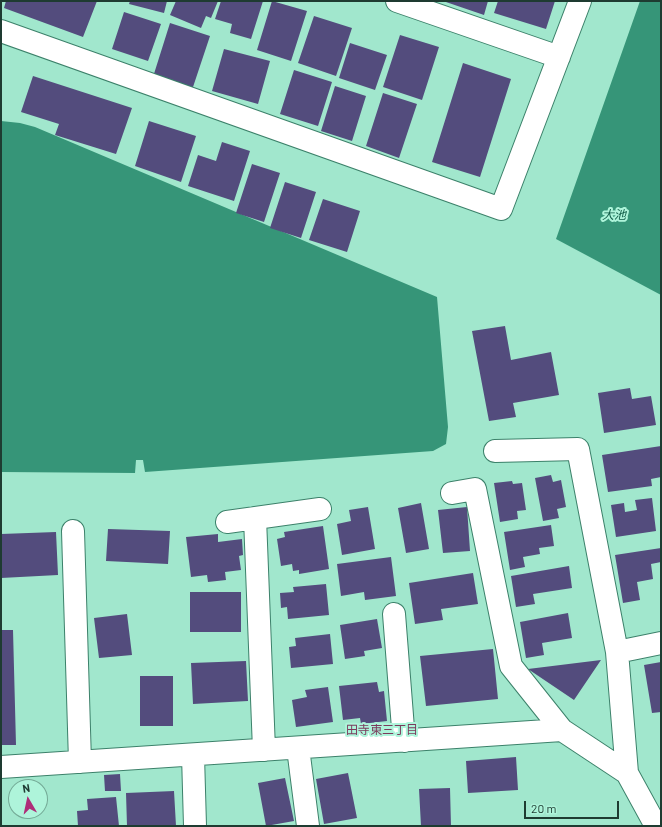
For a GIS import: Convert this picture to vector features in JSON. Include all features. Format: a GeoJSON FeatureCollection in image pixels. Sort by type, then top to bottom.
{"type":"FeatureCollection","features":[{"type":"Feature","properties":{"kind":"street"},"geometry":{"type":"LineString","coordinates":[[397,1],[559,57]]}},
{"type":"Feature","properties":{"kind":"street"},"geometry":{"type":"LineString","coordinates":[[1,31],[501,209],[580,1]]}},
{"type":"Feature","properties":{"kind":"street"},"geometry":{"type":"LineString","coordinates":[[495,451],[578,449],[617,652],[627,773],[656,826]]}},
{"type":"Feature","properties":{"kind":"street"},"geometry":{"type":"LineString","coordinates":[[452,493],[475,489],[511,666],[562,730],[627,773]]}},
{"type":"Feature","properties":{"kind":"street"},"geometry":{"type":"LineString","coordinates":[[227,522],[320,509]]}},
{"type":"Feature","properties":{"kind":"street"},"geometry":{"type":"LineString","coordinates":[[255,518],[264,750]]}},
{"type":"Feature","properties":{"kind":"street"},"geometry":{"type":"LineString","coordinates":[[73,531],[80,762]]}},
{"type":"Feature","properties":{"kind":"street"},"geometry":{"type":"LineString","coordinates":[[394,614],[404,741]]}},
{"type":"Feature","properties":{"kind":"street"},"geometry":{"type":"LineString","coordinates":[[617,652],[661,643]]}},
{"type":"Feature","properties":{"kind":"street"},"geometry":{"type":"LineString","coordinates":[[1,767],[562,730]]}},
{"type":"Feature","properties":{"kind":"street"},"geometry":{"type":"LineString","coordinates":[[298,748],[308,826]]}},
{"type":"Feature","properties":{"kind":"street"},"geometry":{"type":"LineString","coordinates":[[193,755],[195,826]]}},
{"type":"Feature","properties":{"kind":"water","name":"大池"},"geometry":{"type":"Polygon","coordinates":[[[640,1],[661,1],[661,295],[556,239],[640,1]]]}},
{"type":"Feature","properties":{"kind":"water"},"geometry":{"type":"Polygon","coordinates":[[[1,121],[20,123],[35,127],[437,297],[448,427],[446,444],[433,451],[145,472],[143,460],[136,460],[135,473],[1,472],[1,121]]]}},
{"type":"Feature","properties":{"kind":"building"},"geometry":{"type":"Polygon","coordinates":[[[6,1],[97,1],[83,37],[4,8],[6,1]]]}},
{"type":"Feature","properties":{"kind":"building"},"geometry":{"type":"Polygon","coordinates":[[[130,1],[167,1],[164,13],[129,4],[130,1]]]}},
{"type":"Feature","properties":{"kind":"building"},"geometry":{"type":"Polygon","coordinates":[[[176,1],[218,1],[211,18],[206,16],[201,28],[170,15],[176,1]]]}},
{"type":"Feature","properties":{"kind":"building"},"geometry":{"type":"Polygon","coordinates":[[[221,1],[263,1],[251,39],[230,33],[232,24],[215,19],[221,1]]]}},
{"type":"Feature","properties":{"kind":"building"},"geometry":{"type":"Polygon","coordinates":[[[272,1],[307,11],[291,61],[257,50],[272,1]]]}},
{"type":"Feature","properties":{"kind":"building"},"geometry":{"type":"Polygon","coordinates":[[[443,1],[488,1],[484,15],[443,1]]]}},
{"type":"Feature","properties":{"kind":"building"},"geometry":{"type":"Polygon","coordinates":[[[498,1],[555,1],[546,29],[494,13],[498,1]]]}},
{"type":"Feature","properties":{"kind":"building"},"geometry":{"type":"Polygon","coordinates":[[[124,12],[161,24],[148,61],[112,49],[124,12]]]}},
{"type":"Feature","properties":{"kind":"building"},"geometry":{"type":"Polygon","coordinates":[[[314,16],[352,28],[336,76],[298,63],[314,16]]]}},
{"type":"Feature","properties":{"kind":"building"},"geometry":{"type":"Polygon","coordinates":[[[170,23],[210,36],[192,90],[153,77],[170,23]]]}},
{"type":"Feature","properties":{"kind":"building"},"geometry":{"type":"Polygon","coordinates":[[[400,35],[439,47],[422,100],[383,87],[400,35]]]}},
{"type":"Feature","properties":{"kind":"building"},"geometry":{"type":"Polygon","coordinates":[[[350,43],[387,55],[375,90],[339,78],[350,43]]]}},
{"type":"Feature","properties":{"kind":"building"},"geometry":{"type":"Polygon","coordinates":[[[224,49],[270,61],[258,104],[212,91],[224,49]]]}},
{"type":"Feature","properties":{"kind":"building"},"geometry":{"type":"Polygon","coordinates":[[[463,63],[511,79],[480,177],[432,162],[463,63]]]}},
{"type":"Feature","properties":{"kind":"building"},"geometry":{"type":"Polygon","coordinates":[[[294,70],[332,82],[318,126],[280,114],[294,70]]]}},
{"type":"Feature","properties":{"kind":"building"},"geometry":{"type":"Polygon","coordinates":[[[33,76],[132,108],[116,154],[55,135],[59,124],[21,112],[33,76]]]}},
{"type":"Feature","properties":{"kind":"building"},"geometry":{"type":"Polygon","coordinates":[[[335,86],[366,96],[352,141],[321,131],[335,86]]]}},
{"type":"Feature","properties":{"kind":"building"},"geometry":{"type":"Polygon","coordinates":[[[383,93],[417,104],[399,158],[366,146],[383,93]]]}},
{"type":"Feature","properties":{"kind":"building"},"geometry":{"type":"Polygon","coordinates":[[[149,121],[196,136],[181,182],[135,166],[149,121]]]}},
{"type":"Feature","properties":{"kind":"building"},"geometry":{"type":"Polygon","coordinates":[[[222,142],[250,151],[234,201],[188,186],[198,155],[216,161],[222,142]]]}},
{"type":"Feature","properties":{"kind":"building"},"geometry":{"type":"Polygon","coordinates":[[[252,164],[280,173],[264,222],[236,213],[252,164]]]}},
{"type":"Feature","properties":{"kind":"building"},"geometry":{"type":"Polygon","coordinates":[[[285,182],[316,192],[301,238],[270,228],[285,182]]]}},
{"type":"Feature","properties":{"kind":"building"},"geometry":{"type":"Polygon","coordinates":[[[323,199],[360,211],[347,252],[309,240],[323,199]]]}},
{"type":"Feature","properties":{"kind":"building"},"geometry":{"type":"Polygon","coordinates":[[[505,326],[511,360],[551,352],[559,395],[513,403],[516,417],[489,421],[472,331],[505,326]]]}},
{"type":"Feature","properties":{"kind":"building"},"geometry":{"type":"Polygon","coordinates":[[[630,388],[632,399],[651,396],[656,425],[604,433],[598,393],[630,388]]]}},
{"type":"Feature","properties":{"kind":"building"},"geometry":{"type":"Polygon","coordinates":[[[661,446],[661,477],[651,479],[652,486],[608,492],[602,455],[661,446]]]}},
{"type":"Feature","properties":{"kind":"building"},"geometry":{"type":"Polygon","coordinates":[[[551,475],[553,482],[561,480],[566,507],[557,509],[559,518],[543,521],[535,478],[551,475]]]}},
{"type":"Feature","properties":{"kind":"building"},"geometry":{"type":"Polygon","coordinates":[[[512,481],[513,484],[522,483],[526,510],[517,511],[518,519],[500,522],[494,483],[512,481]]]}},
{"type":"Feature","properties":{"kind":"building"},"geometry":{"type":"Polygon","coordinates":[[[652,498],[656,531],[616,537],[611,505],[624,503],[625,512],[637,510],[635,500],[652,498]]]}},
{"type":"Feature","properties":{"kind":"building"},"geometry":{"type":"Polygon","coordinates":[[[421,503],[429,549],[406,553],[398,508],[421,503]]]}},
{"type":"Feature","properties":{"kind":"building"},"geometry":{"type":"Polygon","coordinates":[[[368,507],[375,549],[342,555],[337,524],[351,521],[349,510],[368,507]]]}},
{"type":"Feature","properties":{"kind":"building"},"geometry":{"type":"Polygon","coordinates":[[[467,507],[470,551],[443,553],[438,510],[467,507]]]}},
{"type":"Feature","properties":{"kind":"building"},"geometry":{"type":"Polygon","coordinates":[[[551,525],[554,546],[539,548],[540,554],[523,557],[525,567],[510,570],[504,532],[551,525]]]}},
{"type":"Feature","properties":{"kind":"building"},"geometry":{"type":"Polygon","coordinates":[[[323,526],[329,569],[299,574],[299,570],[293,571],[292,564],[281,566],[277,539],[285,537],[284,532],[323,526]]]}},
{"type":"Feature","properties":{"kind":"building"},"geometry":{"type":"Polygon","coordinates":[[[108,529],[170,531],[168,564],[106,561],[108,529]]]}},
{"type":"Feature","properties":{"kind":"building"},"geometry":{"type":"Polygon","coordinates":[[[56,532],[58,575],[1,578],[1,534],[56,532]]]}},
{"type":"Feature","properties":{"kind":"building"},"geometry":{"type":"Polygon","coordinates":[[[218,534],[218,542],[242,539],[243,555],[239,556],[241,570],[225,572],[226,580],[208,582],[207,575],[191,577],[186,537],[218,534]]]}},
{"type":"Feature","properties":{"kind":"building"},"geometry":{"type":"Polygon","coordinates":[[[661,548],[661,562],[651,564],[653,579],[637,582],[640,600],[623,603],[615,555],[661,548]]]}},
{"type":"Feature","properties":{"kind":"building"},"geometry":{"type":"Polygon","coordinates":[[[391,557],[396,596],[365,600],[364,592],[341,596],[337,564],[391,557]]]}},
{"type":"Feature","properties":{"kind":"building"},"geometry":{"type":"Polygon","coordinates":[[[569,566],[572,588],[533,594],[535,604],[516,607],[511,576],[569,566]]]}},
{"type":"Feature","properties":{"kind":"building"},"geometry":{"type":"Polygon","coordinates":[[[473,573],[478,604],[441,609],[443,620],[415,624],[409,583],[473,573]]]}},
{"type":"Feature","properties":{"kind":"building"},"geometry":{"type":"Polygon","coordinates":[[[326,584],[329,615],[288,619],[287,607],[281,608],[280,593],[294,592],[293,587],[326,584]]]}},
{"type":"Feature","properties":{"kind":"building"},"geometry":{"type":"Polygon","coordinates":[[[190,592],[241,592],[241,632],[190,632],[190,592]]]}},
{"type":"Feature","properties":{"kind":"building"},"geometry":{"type":"Polygon","coordinates":[[[568,613],[572,638],[542,643],[544,655],[526,658],[520,622],[568,613]]]}},
{"type":"Feature","properties":{"kind":"building"},"geometry":{"type":"Polygon","coordinates":[[[127,614],[132,655],[99,658],[94,618],[127,614]]]}},
{"type":"Feature","properties":{"kind":"building"},"geometry":{"type":"Polygon","coordinates":[[[377,619],[382,648],[364,651],[365,656],[345,659],[340,625],[377,619]]]}},
{"type":"Feature","properties":{"kind":"building"},"geometry":{"type":"Polygon","coordinates":[[[1,630],[13,630],[16,745],[1,745],[1,630]]]}},
{"type":"Feature","properties":{"kind":"building"},"geometry":{"type":"Polygon","coordinates":[[[330,634],[333,664],[291,668],[289,647],[296,646],[295,638],[330,634]]]}},
{"type":"Feature","properties":{"kind":"building"},"geometry":{"type":"Polygon","coordinates":[[[493,649],[498,699],[426,706],[420,656],[493,649]]]}},
{"type":"Feature","properties":{"kind":"building"},"geometry":{"type":"Polygon","coordinates":[[[601,660],[574,700],[528,669],[601,660]]]}},
{"type":"Feature","properties":{"kind":"building"},"geometry":{"type":"Polygon","coordinates":[[[246,661],[248,701],[193,704],[191,663],[246,661]]]}},
{"type":"Feature","properties":{"kind":"building"},"geometry":{"type":"Polygon","coordinates":[[[661,662],[661,712],[652,713],[644,665],[661,662]]]}},
{"type":"Feature","properties":{"kind":"building"},"geometry":{"type":"Polygon","coordinates":[[[140,676],[173,676],[173,726],[140,726],[140,676]]]}},
{"type":"Feature","properties":{"kind":"building"},"geometry":{"type":"Polygon","coordinates":[[[377,682],[379,692],[384,691],[387,721],[361,724],[360,718],[343,720],[339,686],[377,682]]]}},
{"type":"Feature","properties":{"kind":"building"},"geometry":{"type":"Polygon","coordinates":[[[328,687],[333,722],[296,727],[292,700],[307,697],[305,690],[328,687]]]}},
{"type":"Feature","properties":{"kind":"building"},"geometry":{"type":"Polygon","coordinates":[[[516,757],[518,790],[468,793],[466,761],[516,757]]]}},
{"type":"Feature","properties":{"kind":"building"},"geometry":{"type":"Polygon","coordinates":[[[348,773],[357,818],[324,824],[316,779],[348,773]]]}},
{"type":"Feature","properties":{"kind":"building"},"geometry":{"type":"Polygon","coordinates":[[[120,774],[121,791],[105,791],[104,775],[120,774]]]}},
{"type":"Feature","properties":{"kind":"building"},"geometry":{"type":"Polygon","coordinates":[[[285,778],[294,821],[266,826],[258,783],[285,778]]]}},
{"type":"Feature","properties":{"kind":"building"},"geometry":{"type":"Polygon","coordinates":[[[450,788],[451,826],[421,826],[419,789],[450,788]]]}},
{"type":"Feature","properties":{"kind":"building"},"geometry":{"type":"Polygon","coordinates":[[[174,791],[176,826],[127,826],[126,793],[174,791]]]}},
{"type":"Feature","properties":{"kind":"building"},"geometry":{"type":"Polygon","coordinates":[[[116,797],[119,826],[78,826],[77,811],[88,810],[87,799],[116,797]]]}},
{"type":"Feature","properties":{"kind":"district","name":"田寺東三丁目"},"geometry":{"type":"Point","coordinates":[382,730]}}]}
